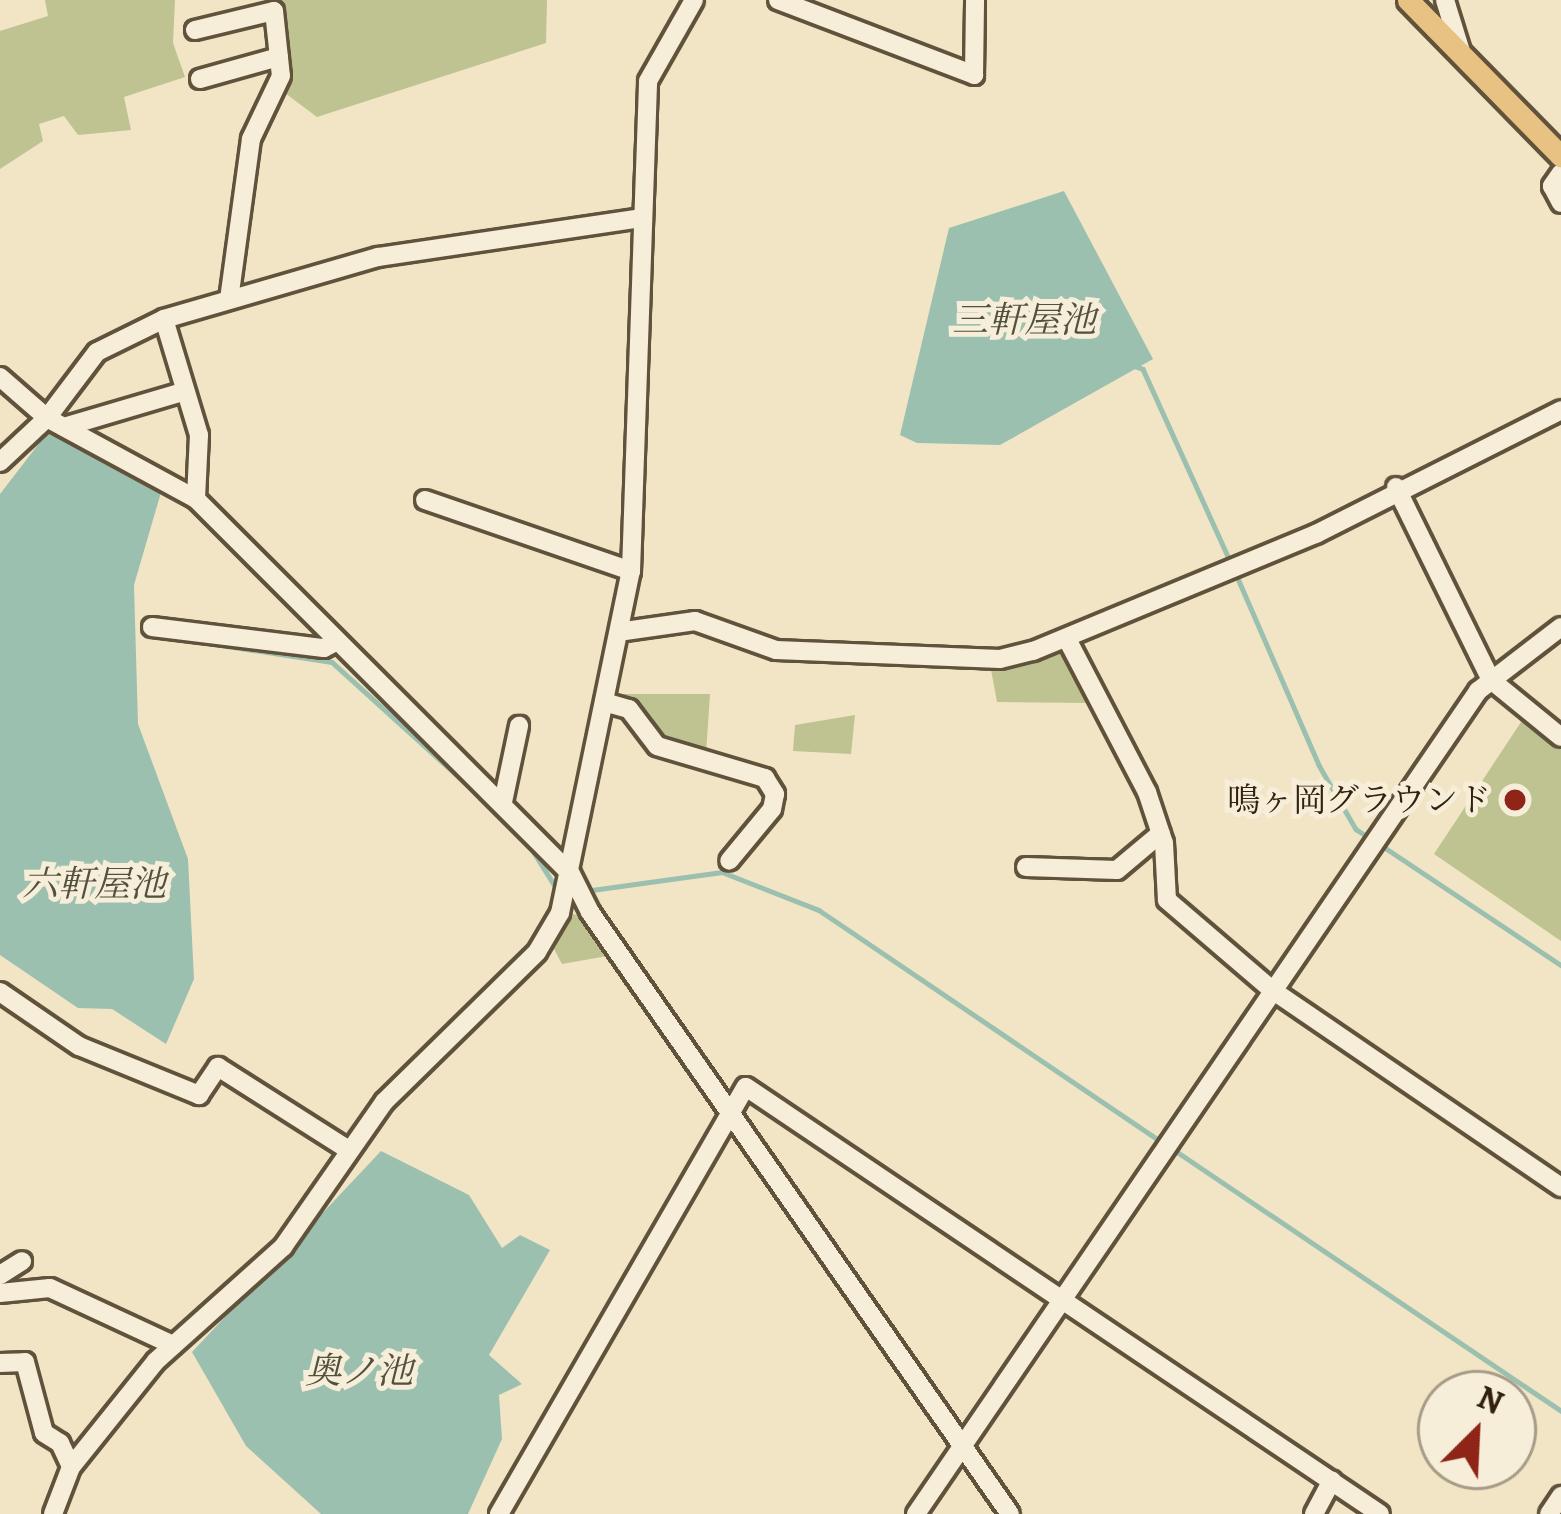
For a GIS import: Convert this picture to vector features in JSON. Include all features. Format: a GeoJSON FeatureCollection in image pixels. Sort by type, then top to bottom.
{"type":"FeatureCollection","features":[{"type":"Feature","properties":{"kind":"main road"},"geometry":{"type":"LineString","coordinates":[[1408,0],[1561,156]]}},
{"type":"Feature","properties":{"kind":"street"},"geometry":{"type":"LineString","coordinates":[[52,1514],[71,1467],[173,1346],[283,1247],[384,1102],[537,952],[572,874],[604,702],[625,631],[632,571],[648,81],[694,0]]}},
{"type":"Feature","properties":{"kind":"street"},"geometry":{"type":"LineString","coordinates":[[778,0],[974,75],[975,0]]}},
{"type":"Feature","properties":{"kind":"street"},"geometry":{"type":"LineString","coordinates":[[1445,0],[1462,55]]}},
{"type":"Feature","properties":{"kind":"street"},"geometry":{"type":"LineString","coordinates":[[195,30],[272,9],[279,57],[279,84],[251,139],[229,300]]}},
{"type":"Feature","properties":{"kind":"street"},"geometry":{"type":"LineString","coordinates":[[200,80],[279,57]]}},
{"type":"Feature","properties":{"kind":"street"},"geometry":{"type":"LineString","coordinates":[[1561,173],[1552,186],[1561,203]]}},
{"type":"Feature","properties":{"kind":"street"},"geometry":{"type":"LineString","coordinates":[[55,423],[97,352],[164,319],[378,257],[642,218]]}},
{"type":"Feature","properties":{"kind":"street"},"geometry":{"type":"LineString","coordinates":[[164,319],[199,435],[203,470],[196,499]]}},
{"type":"Feature","properties":{"kind":"street"},"geometry":{"type":"LineString","coordinates":[[0,377],[55,423],[196,499],[572,874],[1010,1514]]}},
{"type":"Feature","properties":{"kind":"street"},"geometry":{"type":"LineString","coordinates":[[0,462],[55,423],[183,392]]}},
{"type":"Feature","properties":{"kind":"street"},"geometry":{"type":"LineString","coordinates":[[625,631],[694,621],[776,650],[1000,659],[1067,639],[1316,534],[1396,487],[1561,410]]}},
{"type":"Feature","properties":{"kind":"street"},"geometry":{"type":"LineString","coordinates":[[1396,487],[1491,680],[1561,736]]}},
{"type":"Feature","properties":{"kind":"street"},"geometry":{"type":"LineString","coordinates":[[424,500],[632,571]]}},
{"type":"Feature","properties":{"kind":"street"},"geometry":{"type":"LineString","coordinates":[[916,1514],[1272,990],[1491,680],[1561,626]]}},
{"type":"Feature","properties":{"kind":"street"},"geometry":{"type":"LineString","coordinates":[[152,627],[324,648],[337,640]]}},
{"type":"Feature","properties":{"kind":"street"},"geometry":{"type":"LineString","coordinates":[[1067,639],[1161,833],[1167,900],[1272,990],[1561,1187]]}},
{"type":"Feature","properties":{"kind":"street"},"geometry":{"type":"LineString","coordinates":[[604,702],[629,710],[657,746],[771,786],[772,808],[729,861]]}},
{"type":"Feature","properties":{"kind":"street"},"geometry":{"type":"LineString","coordinates":[[503,802],[519,726]]}},
{"type":"Feature","properties":{"kind":"street"},"geometry":{"type":"LineString","coordinates":[[1026,867],[1118,870],[1161,833]]}},
{"type":"Feature","properties":{"kind":"street"},"geometry":{"type":"LineString","coordinates":[[0,992],[79,1046],[199,1095],[218,1066],[347,1149]]}},
{"type":"Feature","properties":{"kind":"street"},"geometry":{"type":"LineString","coordinates":[[499,1514],[729,1107],[746,1087],[1380,1514]]}},
{"type":"Feature","properties":{"kind":"street"},"geometry":{"type":"LineString","coordinates":[[0,1276],[22,1261]]}},
{"type":"Feature","properties":{"kind":"street"},"geometry":{"type":"LineString","coordinates":[[0,1293],[50,1288],[173,1346]]}},
{"type":"Feature","properties":{"kind":"street"},"geometry":{"type":"LineString","coordinates":[[0,1363],[25,1362],[44,1433],[60,1443],[71,1467]]}},
{"type":"Feature","properties":{"kind":"street"},"geometry":{"type":"LineString","coordinates":[[1314,1514],[1332,1480]]}},
{"type":"Feature","properties":{"kind":"street"},"geometry":{"type":"LineString","coordinates":[[1549,1514],[1561,1496]]}},
{"type":"Feature","properties":{"kind":"shaded area"},"geometry":{"type":"Polygon","coordinates":[[[45,0],[175,0],[173,43],[185,77],[124,97],[131,130],[78,135],[64,116],[39,124],[43,141],[0,169],[0,31],[48,16],[45,0]]]}},
{"type":"Feature","properties":{"kind":"shaded area"},"geometry":{"type":"Polygon","coordinates":[[[279,0],[547,0],[546,43],[317,117],[285,93],[279,0]]]}},
{"type":"Feature","properties":{"kind":"shaded area"},"geometry":{"type":"Polygon","coordinates":[[[1064,647],[1091,703],[997,702],[990,664],[1064,647]]]}},
{"type":"Feature","properties":{"kind":"shaded area"},"geometry":{"type":"Polygon","coordinates":[[[616,694],[710,694],[706,754],[665,747],[616,694]]]}},
{"type":"Feature","properties":{"kind":"shaded area"},"geometry":{"type":"Polygon","coordinates":[[[855,715],[851,754],[793,751],[795,725],[855,715]]]}},
{"type":"Feature","properties":{"kind":"shaded area","name":"鳴ヶ岡グラウンド"},"geometry":{"type":"Polygon","coordinates":[[[1523,719],[1561,747],[1561,941],[1434,854],[1523,719]]]}},
{"type":"Feature","properties":{"kind":"shaded area"},"geometry":{"type":"Polygon","coordinates":[[[572,914],[583,916],[613,955],[562,964],[554,949],[572,914]]]}},
{"type":"Feature","properties":{"kind":"water","name":"三軒屋池"},"geometry":{"type":"Polygon","coordinates":[[[1064,191],[1153,359],[1000,445],[917,443],[900,435],[949,228],[1064,191]]]}},
{"type":"Feature","properties":{"kind":"water","name":"六軒屋池"},"geometry":{"type":"Polygon","coordinates":[[[47,433],[162,489],[134,585],[138,724],[188,859],[194,979],[166,1044],[112,1009],[78,1008],[0,955],[0,494],[47,433]]]}},
{"type":"Feature","properties":{"kind":"water","name":"奥ノ池"},"geometry":{"type":"Polygon","coordinates":[[[381,1151],[469,1195],[502,1248],[520,1235],[550,1250],[489,1355],[522,1384],[499,1395],[502,1439],[468,1514],[321,1514],[246,1446],[192,1352],[381,1151]]]}},
{"type":"Feature","properties":{"kind":"waterway"},"geometry":{"type":"LineString","coordinates":[[1134,366],[1143,369],[1231,563]]}},
{"type":"Feature","properties":{"kind":"waterway"},"geometry":{"type":"LineString","coordinates":[[1236,574],[1319,765],[1356,829],[1371,839]]}},
{"type":"Feature","properties":{"kind":"waterway"},"geometry":{"type":"LineString","coordinates":[[214,644],[332,662],[484,800]]}},
{"type":"Feature","properties":{"kind":"waterway"},"geometry":{"type":"LineString","coordinates":[[1381,845],[1561,965]]}},
{"type":"Feature","properties":{"kind":"waterway"},"geometry":{"type":"LineString","coordinates":[[530,846],[555,886]]}},
{"type":"Feature","properties":{"kind":"waterway"},"geometry":{"type":"LineString","coordinates":[[592,890],[722,872],[819,910],[1163,1143]]}},
{"type":"Feature","properties":{"kind":"waterway"},"geometry":{"type":"LineString","coordinates":[[1173,1149],[1561,1411]]}},
{"type":"Feature","properties":{"kind":"place","name":"鳴ヶ岡グラウンド"},"geometry":{"type":"Point","coordinates":[1515,800]}}]}
